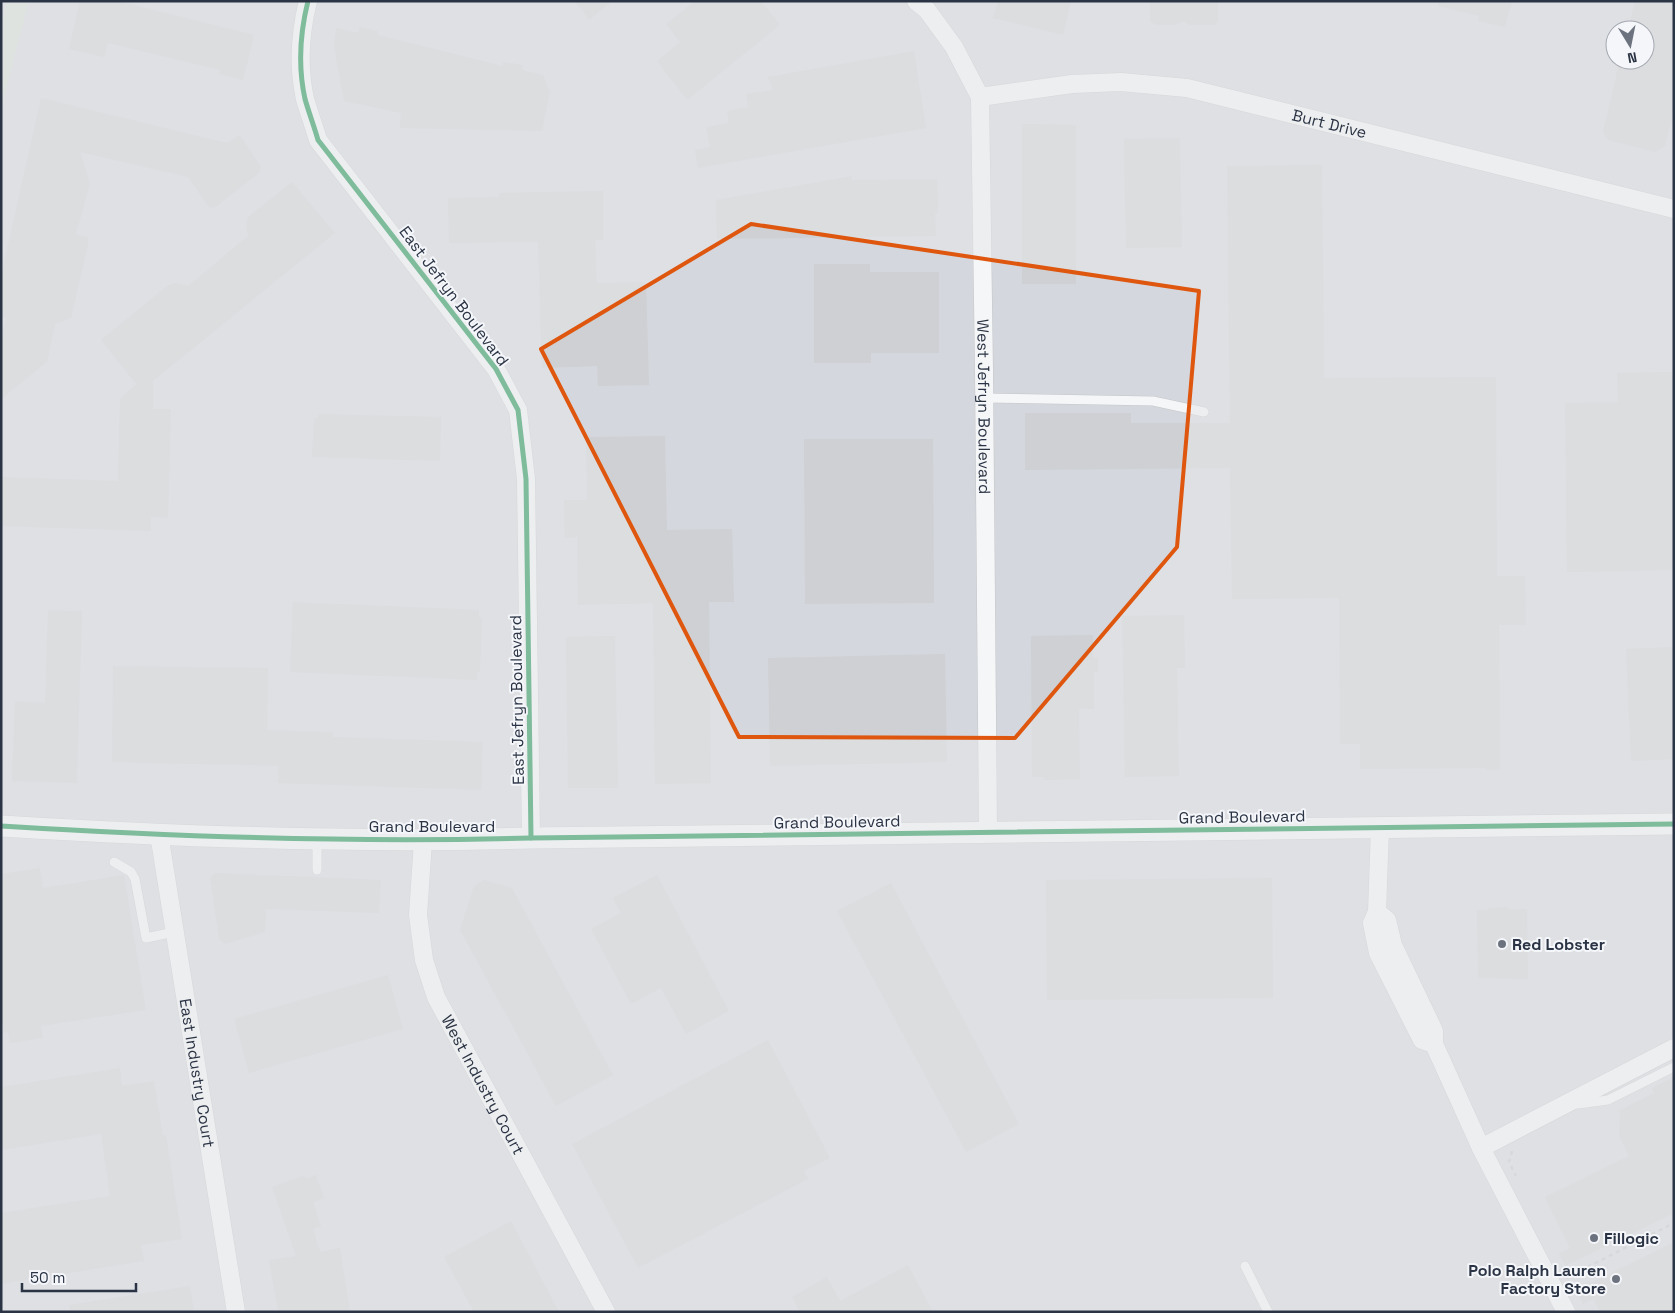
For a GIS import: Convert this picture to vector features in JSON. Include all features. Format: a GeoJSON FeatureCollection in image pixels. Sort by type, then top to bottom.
{"type":"FeatureCollection","features":[{"type":"Feature","properties":{"kind":"street","name":"East Jefryn Boulevard"},"geometry":{"type":"LineString","coordinates":[[308,1],[303,22],[300,58],[305,98],[318,140],[496,369],[518,410],[526,479],[531,838]]}},
{"type":"Feature","properties":{"kind":"street","name":"West Jefryn Boulevard"},"geometry":{"type":"LineString","coordinates":[[916,1],[927,10],[954,47],[980,97],[988,832]]}},
{"type":"Feature","properties":{"kind":"street","name":"Burt Drive"},"geometry":{"type":"LineString","coordinates":[[980,97],[1072,84],[1120,82],[1187,88],[1674,209]]}},
{"type":"Feature","properties":{"kind":"street","name":"Grand Boulevard"},"geometry":{"type":"LineString","coordinates":[[1,826],[158,834],[423,841],[531,838],[1674,824]]}},
{"type":"Feature","properties":{"kind":"street"},"geometry":{"type":"LineString","coordinates":[[1380,828],[1377,912],[1372,923],[1378,953],[1422,1040],[1434,1044],[1481,1148],[1559,1282],[1566,1312]]}},
{"type":"Feature","properties":{"kind":"street","name":"East Industry Court"},"geometry":{"type":"LineString","coordinates":[[158,834],[236,1312]]}},
{"type":"Feature","properties":{"kind":"street","name":"West Industry Court"},"geometry":{"type":"LineString","coordinates":[[423,841],[418,916],[424,960],[436,997],[606,1312]]}},
{"type":"Feature","properties":{"kind":"street"},"geometry":{"type":"LineString","coordinates":[[1481,1148],[1674,1048]]}},
{"type":"Feature","properties":{"kind":"lane"},"geometry":{"type":"LineString","coordinates":[[984,398],[1153,401],[1204,412]]}},
{"type":"Feature","properties":{"kind":"lane"},"geometry":{"type":"LineString","coordinates":[[317,838],[317,870]]}},
{"type":"Feature","properties":{"kind":"lane"},"geometry":{"type":"LineString","coordinates":[[114,862],[131,872],[136,879],[146,938],[174,932]]}},
{"type":"Feature","properties":{"kind":"lane"},"geometry":{"type":"LineString","coordinates":[[1565,1105],[1608,1100],[1674,1067]]}},
{"type":"Feature","properties":{"kind":"lane"},"geometry":{"type":"LineString","coordinates":[[1245,1266],[1268,1312]]}},
{"type":"Feature","properties":{"kind":"path"},"geometry":{"type":"LineString","coordinates":[[1515,1147],[1509,1162],[1518,1182]]}},
{"type":"Feature","properties":{"kind":"path"},"geometry":{"type":"LineString","coordinates":[[1559,1282],[1674,1223]]}},
{"type":"Feature","properties":{"kind":"path"},"geometry":{"type":"LineString","coordinates":[[1559,1282],[1562,1270]]}},
{"type":"Feature","properties":{"kind":"highlighted area"},"geometry":{"type":"Polygon","coordinates":[[[751,224],[1199,291],[1177,547],[1015,738],[739,737],[541,349],[751,224]]]}},
{"type":"Feature","properties":{"kind":"shaded area"},"geometry":{"type":"Polygon","coordinates":[[[1,1],[1674,1],[1674,1312],[1,1312],[1,1]]]}},
{"type":"Feature","properties":{"kind":"shaded area"},"geometry":{"type":"Polygon","coordinates":[[[7,1],[29,1],[1,109],[1,27],[7,1]]]}},
{"type":"Feature","properties":{"kind":"building"},"geometry":{"type":"Polygon","coordinates":[[[80,1],[117,1],[254,35],[243,80],[219,74],[220,70],[108,43],[104,57],[69,49],[80,1]]]}},
{"type":"Feature","properties":{"kind":"building"},"geometry":{"type":"Polygon","coordinates":[[[575,1],[612,1],[589,20],[575,1]]]}},
{"type":"Feature","properties":{"kind":"building"},"geometry":{"type":"Polygon","coordinates":[[[695,1],[761,1],[780,25],[687,100],[657,61],[680,42],[666,24],[695,1]]]}},
{"type":"Feature","properties":{"kind":"building"},"geometry":{"type":"Polygon","coordinates":[[[998,1],[1071,1],[1063,35],[993,18],[998,1]]]}},
{"type":"Feature","properties":{"kind":"building"},"geometry":{"type":"Polygon","coordinates":[[[1150,1],[1218,1],[1218,21],[1214,25],[1190,25],[1184,21],[1175,25],[1156,25],[1150,21],[1150,1]]]}},
{"type":"Feature","properties":{"kind":"building"},"geometry":{"type":"Polygon","coordinates":[[[1439,1],[1512,1],[1505,27],[1478,21],[1479,16],[1438,6],[1439,1]]]}},
{"type":"Feature","properties":{"kind":"building"},"geometry":{"type":"Polygon","coordinates":[[[1635,1],[1674,1],[1674,109],[1665,146],[1655,152],[1608,140],[1603,132],[1618,70],[1655,70],[1655,20],[1630,20],[1635,1]]]}},
{"type":"Feature","properties":{"kind":"building"},"geometry":{"type":"Polygon","coordinates":[[[360,27],[378,31],[378,35],[503,66],[503,62],[523,65],[522,70],[543,75],[550,92],[542,131],[400,128],[401,113],[344,101],[334,47],[336,28],[358,33],[360,27]]]}},
{"type":"Feature","properties":{"kind":"building"},"geometry":{"type":"Polygon","coordinates":[[[914,51],[926,128],[698,168],[695,150],[710,147],[706,127],[729,123],[727,111],[748,107],[746,94],[773,90],[768,77],[914,51]]]}},
{"type":"Feature","properties":{"kind":"building"},"geometry":{"type":"Polygon","coordinates":[[[41,98],[227,143],[240,135],[261,167],[259,173],[214,208],[209,207],[188,177],[80,152],[90,183],[76,234],[88,238],[88,245],[71,318],[55,324],[47,362],[1,399],[1,338],[6,318],[1,317],[1,276],[41,98]]]}},
{"type":"Feature","properties":{"kind":"building"},"geometry":{"type":"Polygon","coordinates":[[[1022,124],[1076,125],[1076,284],[1022,284],[1022,124]]]}},
{"type":"Feature","properties":{"kind":"building"},"geometry":{"type":"Polygon","coordinates":[[[1180,138],[1182,247],[1126,248],[1124,139],[1180,138]]]}},
{"type":"Feature","properties":{"kind":"building"},"geometry":{"type":"Polygon","coordinates":[[[1322,165],[1324,378],[1496,377],[1497,576],[1525,576],[1526,625],[1499,625],[1500,770],[1486,770],[1486,768],[1360,769],[1360,744],[1340,744],[1339,598],[1232,599],[1230,468],[1025,470],[1025,413],[1131,413],[1131,423],[1230,423],[1227,166],[1322,165]]]}},
{"type":"Feature","properties":{"kind":"building"},"geometry":{"type":"Polygon","coordinates":[[[852,176],[852,180],[937,179],[938,213],[935,213],[936,236],[717,239],[716,200],[852,176]]]}},
{"type":"Feature","properties":{"kind":"building"},"geometry":{"type":"Polygon","coordinates":[[[292,182],[335,233],[153,381],[153,409],[171,409],[168,518],[151,517],[151,531],[1,526],[1,477],[118,481],[120,399],[136,384],[101,340],[167,286],[175,283],[188,286],[248,236],[246,222],[248,217],[292,182]]]}},
{"type":"Feature","properties":{"kind":"building"},"geometry":{"type":"Polygon","coordinates":[[[603,191],[603,240],[595,240],[597,283],[646,282],[649,385],[598,386],[597,366],[542,368],[538,242],[449,243],[448,198],[499,197],[499,193],[603,191]]]}},
{"type":"Feature","properties":{"kind":"building"},"geometry":{"type":"Polygon","coordinates":[[[814,264],[870,264],[870,272],[939,272],[939,353],[871,353],[871,363],[814,363],[814,264]]]}},
{"type":"Feature","properties":{"kind":"building"},"geometry":{"type":"Polygon","coordinates":[[[1674,372],[1674,570],[1567,572],[1565,403],[1618,402],[1617,373],[1674,372]]]}},
{"type":"Feature","properties":{"kind":"building"},"geometry":{"type":"Polygon","coordinates":[[[318,414],[441,417],[440,461],[312,457],[314,418],[318,418],[318,414]]]}},
{"type":"Feature","properties":{"kind":"building"},"geometry":{"type":"Polygon","coordinates":[[[665,436],[667,530],[732,529],[734,602],[709,602],[711,783],[655,784],[653,603],[578,605],[577,537],[565,538],[564,500],[587,500],[586,437],[665,436]]]}},
{"type":"Feature","properties":{"kind":"building"},"geometry":{"type":"Polygon","coordinates":[[[804,439],[933,439],[934,603],[805,604],[804,439]]]}},
{"type":"Feature","properties":{"kind":"building"},"geometry":{"type":"Polygon","coordinates":[[[293,602],[479,610],[479,617],[482,618],[480,672],[477,672],[477,680],[290,672],[293,602]]]}},
{"type":"Feature","properties":{"kind":"building"},"geometry":{"type":"Polygon","coordinates":[[[48,610],[82,611],[77,783],[12,781],[15,701],[45,703],[48,610]]]}},
{"type":"Feature","properties":{"kind":"building"},"geometry":{"type":"Polygon","coordinates":[[[1184,615],[1185,668],[1177,668],[1179,776],[1125,777],[1122,616],[1184,615]]]}},
{"type":"Feature","properties":{"kind":"building"},"geometry":{"type":"Polygon","coordinates":[[[1093,635],[1093,658],[1098,658],[1098,672],[1094,672],[1094,709],[1079,709],[1080,779],[1044,780],[1044,777],[1032,777],[1031,636],[1093,635]]]}},
{"type":"Feature","properties":{"kind":"building"},"geometry":{"type":"Polygon","coordinates":[[[615,636],[618,788],[568,788],[566,637],[615,636]]]}},
{"type":"Feature","properties":{"kind":"building"},"geometry":{"type":"Polygon","coordinates":[[[1674,647],[1674,759],[1631,761],[1626,649],[1674,647]]]}},
{"type":"Feature","properties":{"kind":"building"},"geometry":{"type":"Polygon","coordinates":[[[945,654],[947,762],[770,766],[768,658],[945,654]]]}},
{"type":"Feature","properties":{"kind":"building"},"geometry":{"type":"Polygon","coordinates":[[[113,666],[268,668],[267,730],[333,732],[333,737],[483,742],[481,790],[278,783],[279,766],[112,762],[113,666]]]}},
{"type":"Feature","properties":{"kind":"building"},"geometry":{"type":"Polygon","coordinates":[[[40,868],[43,888],[124,875],[146,1010],[41,1026],[43,1038],[10,1043],[8,1032],[4,1033],[1,1018],[1,874],[40,868]]]}},
{"type":"Feature","properties":{"kind":"building"},"geometry":{"type":"Polygon","coordinates":[[[215,873],[381,880],[379,913],[266,909],[265,932],[225,944],[219,939],[210,878],[215,873]]]}},
{"type":"Feature","properties":{"kind":"building"},"geometry":{"type":"Polygon","coordinates":[[[657,875],[729,1011],[686,1034],[661,988],[631,1004],[591,929],[621,913],[613,898],[657,875]]]}},
{"type":"Feature","properties":{"kind":"building"},"geometry":{"type":"Polygon","coordinates":[[[1272,878],[1273,998],[1047,1000],[1046,880],[1272,878]]]}},
{"type":"Feature","properties":{"kind":"building"},"geometry":{"type":"Polygon","coordinates":[[[484,880],[512,888],[613,1075],[556,1106],[460,930],[474,886],[484,880]]]}},
{"type":"Feature","properties":{"kind":"building"},"geometry":{"type":"Polygon","coordinates":[[[891,883],[1019,1124],[966,1152],[837,911],[891,883]]]}},
{"type":"Feature","properties":{"kind":"building","name":"Red Lobster"},"geometry":{"type":"Polygon","coordinates":[[[1508,907],[1509,910],[1527,909],[1528,979],[1478,978],[1477,910],[1508,907]]]}},
{"type":"Feature","properties":{"kind":"building"},"geometry":{"type":"Polygon","coordinates":[[[388,975],[403,1029],[249,1073],[234,1019],[388,975]]]}},
{"type":"Feature","properties":{"kind":"building"},"geometry":{"type":"Polygon","coordinates":[[[768,1040],[830,1158],[804,1171],[808,1179],[638,1268],[572,1144],[768,1040]]]}},
{"type":"Feature","properties":{"kind":"building"},"geometry":{"type":"Polygon","coordinates":[[[120,1068],[122,1086],[154,1081],[163,1136],[166,1135],[182,1239],[141,1245],[144,1261],[1,1284],[1,1213],[110,1196],[101,1134],[1,1150],[1,1087],[120,1068]]]}},
{"type":"Feature","properties":{"kind":"building"},"geometry":{"type":"Polygon","coordinates":[[[1674,1077],[1674,1213],[1565,1266],[1559,1253],[1570,1248],[1545,1197],[1629,1156],[1619,1136],[1620,1110],[1654,1093],[1652,1088],[1674,1077]]]}},
{"type":"Feature","properties":{"kind":"building"},"geometry":{"type":"Polygon","coordinates":[[[305,1175],[306,1179],[316,1175],[324,1198],[313,1202],[321,1226],[313,1229],[320,1252],[340,1248],[350,1312],[278,1312],[269,1260],[296,1256],[272,1187],[305,1175]]]}},
{"type":"Feature","properties":{"kind":"building"},"geometry":{"type":"Polygon","coordinates":[[[511,1221],[559,1312],[474,1312],[444,1257],[511,1221]]]}},
{"type":"Feature","properties":{"kind":"building"},"geometry":{"type":"Polygon","coordinates":[[[1674,1242],[1674,1312],[1600,1312],[1594,1299],[1583,1304],[1575,1288],[1590,1281],[1591,1283],[1674,1242]]]}},
{"type":"Feature","properties":{"kind":"building"},"geometry":{"type":"Polygon","coordinates":[[[908,1265],[933,1312],[800,1312],[792,1297],[827,1277],[840,1301],[908,1265]]]}},
{"type":"Feature","properties":{"kind":"building"},"geometry":{"type":"Polygon","coordinates":[[[190,1286],[194,1312],[70,1312],[69,1305],[190,1286]]]}},
{"type":"Feature","properties":{"kind":"cycle path"},"geometry":{"type":"LineString","coordinates":[[308,1],[303,25],[301,75],[305,99],[318,140],[496,369],[518,410],[526,479],[531,838]]}},
{"type":"Feature","properties":{"kind":"cycle path"},"geometry":{"type":"LineString","coordinates":[[1,826],[200,836],[399,840],[1674,824]]}},
{"type":"Feature","properties":{"kind":"place","name":"Red Lobster"},"geometry":{"type":"Point","coordinates":[1502,944]}},
{"type":"Feature","properties":{"kind":"place","name":"Fillogic"},"geometry":{"type":"Point","coordinates":[1594,1238]}},
{"type":"Feature","properties":{"kind":"place","name":"Polo Ralph Lauren Factory Store"},"geometry":{"type":"Point","coordinates":[1616,1279]}}]}
